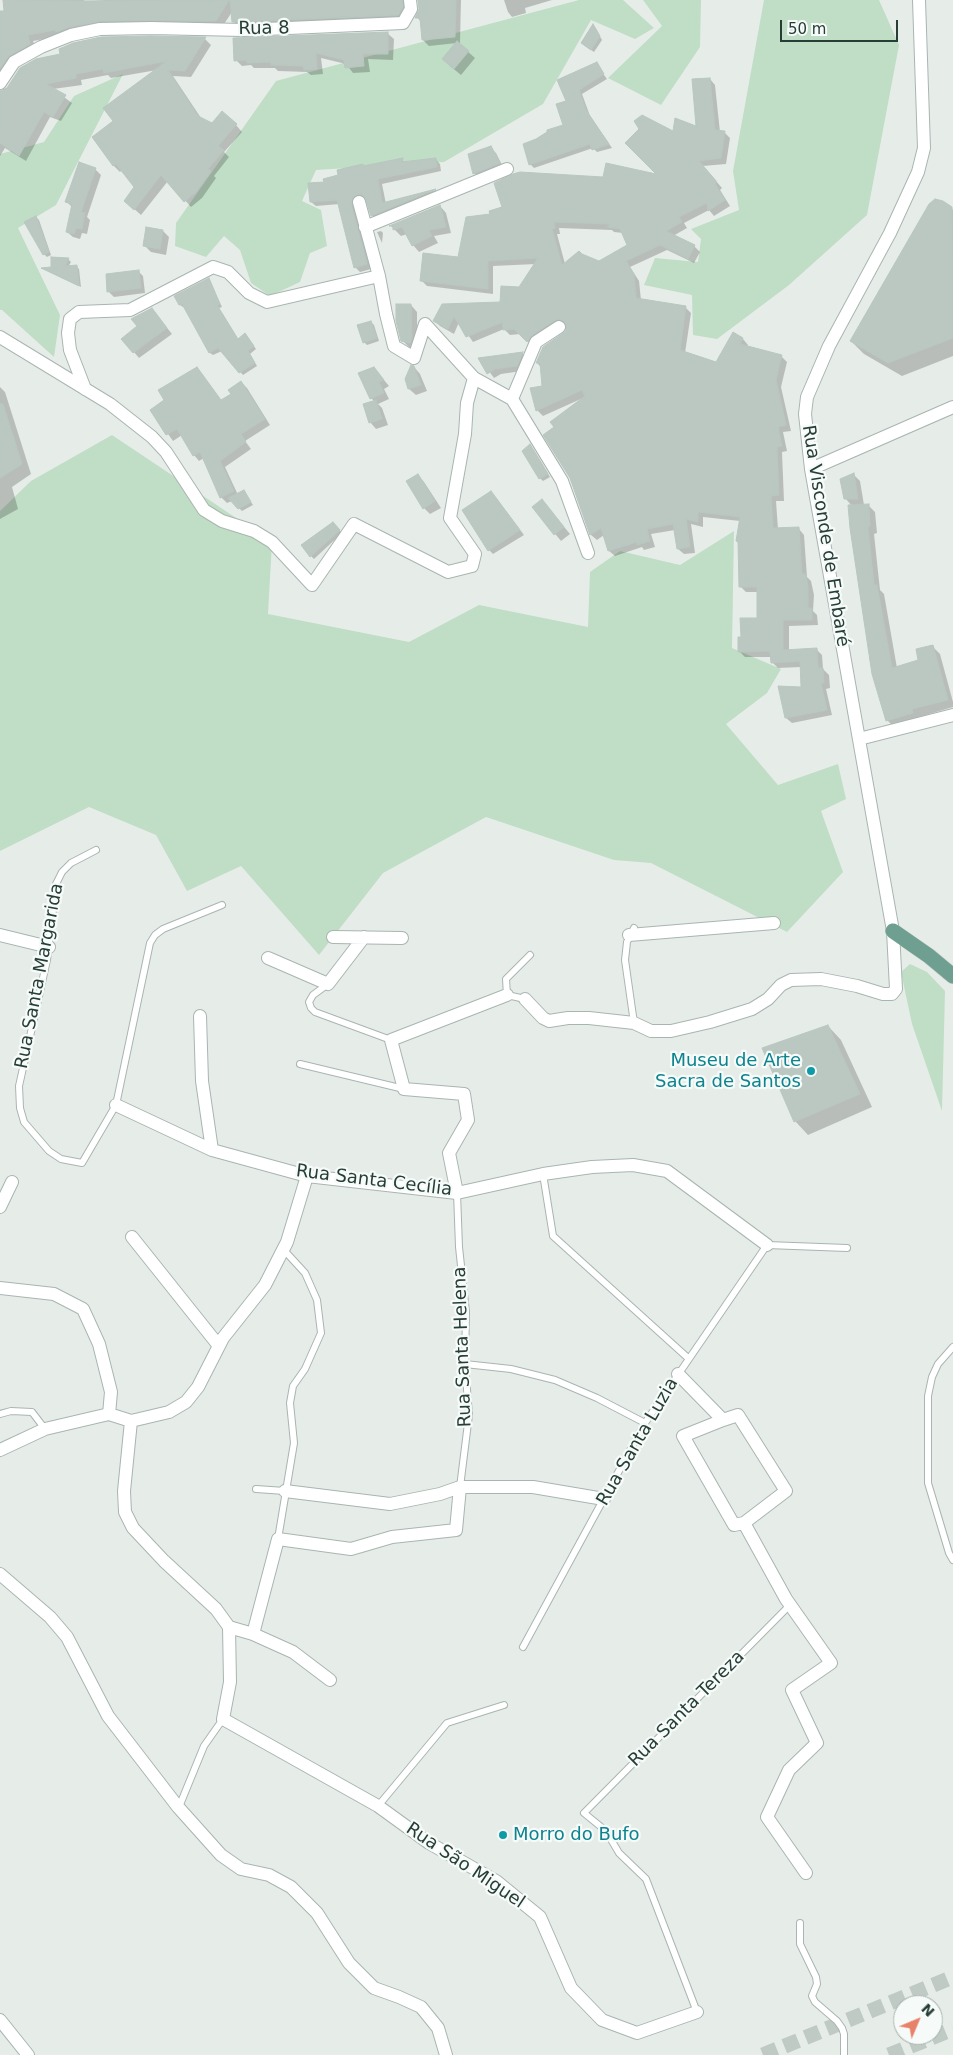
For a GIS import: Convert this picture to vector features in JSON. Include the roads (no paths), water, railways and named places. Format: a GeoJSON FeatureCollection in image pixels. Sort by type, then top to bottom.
{"type":"FeatureCollection","features":[{"type":"Feature","properties":{"kind":"main road"},"geometry":{"type":"LineString","coordinates":[[893,931],[929,956],[953,976]]}},
{"type":"Feature","properties":{"kind":"street","name":"Rua 8"},"geometry":{"type":"LineString","coordinates":[[0,83],[14,62],[41,46],[71,35],[100,29],[243,30],[403,24],[411,9],[410,0]]}},
{"type":"Feature","properties":{"kind":"street","name":"Rua Visconde de Embaré"},"geometry":{"type":"LineString","coordinates":[[634,1023],[651,1031],[671,1031],[710,1022],[752,1009],[768,999],[782,985],[791,980],[821,979],[857,986],[883,994],[892,994],[896,989],[893,931],[811,469],[805,414],[808,397],[829,346],[890,234],[918,172],[924,148],[919,0]]}},
{"type":"Feature","properties":{"kind":"street"},"geometry":{"type":"LineString","coordinates":[[365,227],[507,169]]}},
{"type":"Feature","properties":{"kind":"street"},"geometry":{"type":"LineString","coordinates":[[359,202],[380,276],[386,314],[394,346],[414,358],[425,324],[474,378],[512,399],[562,480],[588,553]]}},
{"type":"Feature","properties":{"kind":"street"},"geometry":{"type":"LineString","coordinates":[[85,389],[70,350],[68,333],[70,319],[79,312],[130,310],[212,267],[228,272],[249,293],[267,302],[380,276]]}},
{"type":"Feature","properties":{"kind":"street"},"geometry":{"type":"LineString","coordinates":[[512,399],[536,342],[559,328]]}},
{"type":"Feature","properties":{"kind":"street"},"geometry":{"type":"LineString","coordinates":[[0,337],[110,404],[152,437],[166,452],[204,510],[222,521],[254,531],[272,542],[312,585],[354,524],[448,572],[472,566],[474,554],[450,518],[464,443],[467,403],[474,378]]}},
{"type":"Feature","properties":{"kind":"street"},"geometry":{"type":"LineString","coordinates":[[811,469],[953,407]]}},
{"type":"Feature","properties":{"kind":"street"},"geometry":{"type":"LineString","coordinates":[[859,739],[953,715]]}},
{"type":"Feature","properties":{"kind":"street"},"geometry":{"type":"LineString","coordinates":[[632,932],[774,924]]}},
{"type":"Feature","properties":{"kind":"street"},"geometry":{"type":"LineString","coordinates":[[0,935],[49,947]]}},
{"type":"Feature","properties":{"kind":"street"},"geometry":{"type":"LineString","coordinates":[[333,937],[402,938]]}},
{"type":"Feature","properties":{"kind":"street"},"geometry":{"type":"LineString","coordinates":[[268,958],[328,984],[364,937]]}},
{"type":"Feature","properties":{"kind":"street"},"geometry":{"type":"LineString","coordinates":[[457,1193],[449,1153],[468,1120],[464,1094],[404,1089],[391,1040],[507,995]]}},
{"type":"Feature","properties":{"kind":"street"},"geometry":{"type":"LineString","coordinates":[[525,999],[543,1018],[549,1021],[568,1018],[589,1018],[634,1023]]}},
{"type":"Feature","properties":{"kind":"street"},"geometry":{"type":"LineString","coordinates":[[200,1016],[202,1081],[212,1150]]}},
{"type":"Feature","properties":{"kind":"street","name":"Rua Santa Cecília"},"geometry":{"type":"LineString","coordinates":[[116,1104],[212,1150],[307,1176],[457,1193],[543,1174],[592,1166],[633,1165],[667,1171],[767,1245]]}},
{"type":"Feature","properties":{"kind":"street"},"geometry":{"type":"LineString","coordinates":[[0,1450],[45,1429],[109,1414],[131,1421],[169,1412],[186,1402],[198,1387],[219,1346],[265,1285],[283,1249],[307,1176]]}},
{"type":"Feature","properties":{"kind":"street"},"geometry":{"type":"LineString","coordinates":[[0,1207],[12,1182]]}},
{"type":"Feature","properties":{"kind":"street"},"geometry":{"type":"LineString","coordinates":[[132,1237],[219,1346]]}},
{"type":"Feature","properties":{"kind":"street"},"geometry":{"type":"LineString","coordinates":[[0,1288],[54,1294],[83,1309],[102,1353],[111,1392],[109,1414]]}},
{"type":"Feature","properties":{"kind":"street"},"geometry":{"type":"LineString","coordinates":[[678,1374],[723,1420]]}},
{"type":"Feature","properties":{"kind":"street"},"geometry":{"type":"LineString","coordinates":[[738,1415],[786,1491],[744,1523],[734,1525],[683,1436],[723,1420],[738,1415]]}},
{"type":"Feature","properties":{"kind":"street"},"geometry":{"type":"LineString","coordinates":[[131,1421],[124,1491],[125,1512],[133,1528],[164,1561],[216,1609],[229,1627],[230,1682],[223,1719]]}},
{"type":"Feature","properties":{"kind":"street"},"geometry":{"type":"LineString","coordinates":[[285,1491],[390,1504],[440,1494],[460,1487],[533,1487],[604,1499]]}},
{"type":"Feature","properties":{"kind":"street","name":"Rua Santa Helena"},"geometry":{"type":"LineString","coordinates":[[278,1539],[351,1549],[392,1537],[456,1530],[460,1487]]}},
{"type":"Feature","properties":{"kind":"street"},"geometry":{"type":"LineString","coordinates":[[744,1523],[790,1605],[831,1663],[792,1690],[817,1743],[789,1770],[767,1817],[806,1873]]}},
{"type":"Feature","properties":{"kind":"street"},"geometry":{"type":"LineString","coordinates":[[252,1634],[278,1539]]}},
{"type":"Feature","properties":{"kind":"street"},"geometry":{"type":"LineString","coordinates":[[0,1574],[50,1617],[67,1637],[108,1716],[178,1807],[221,1855],[240,1869],[269,1875],[291,1887],[317,1913],[349,1964],[374,1988],[399,1996],[421,2007],[438,2028],[446,2055]]}},
{"type":"Feature","properties":{"kind":"street"},"geometry":{"type":"LineString","coordinates":[[229,1627],[252,1634],[293,1652],[330,1680]]}},
{"type":"Feature","properties":{"kind":"street","name":"Rua São Miguel"},"geometry":{"type":"LineString","coordinates":[[223,1719],[378,1806],[429,1843],[496,1881],[540,1917],[571,1988],[602,2020],[637,2033],[697,2012]]}},
{"type":"Feature","properties":{"kind":"street"},"geometry":{"type":"LineString","coordinates":[[0,2020],[28,2055]]}},
{"type":"Feature","properties":{"kind":"lane","name":"Rua Santa Margarida"},"geometry":{"type":"LineString","coordinates":[[96,850],[71,862],[62,872],[56,884],[49,947],[19,1086],[20,1108],[24,1122],[49,1151],[61,1159],[82,1163],[116,1104],[150,943],[155,935],[163,929],[222,905]]}},
{"type":"Feature","properties":{"kind":"lane"},"geometry":{"type":"LineString","coordinates":[[632,932],[626,952],[625,970],[634,1023]]}},
{"type":"Feature","properties":{"kind":"lane"},"geometry":{"type":"LineString","coordinates":[[525,999],[507,995],[506,979],[530,955]]}},
{"type":"Feature","properties":{"kind":"lane"},"geometry":{"type":"LineString","coordinates":[[328,984],[312,996],[309,1002],[315,1012],[391,1040]]}},
{"type":"Feature","properties":{"kind":"lane"},"geometry":{"type":"LineString","coordinates":[[300,1064],[404,1089]]}},
{"type":"Feature","properties":{"kind":"lane"},"geometry":{"type":"LineString","coordinates":[[543,1174],[553,1236],[688,1358]]}},
{"type":"Feature","properties":{"kind":"lane","name":"Rua Santa Helena"},"geometry":{"type":"LineString","coordinates":[[457,1193],[459,1247],[466,1312],[465,1364],[469,1415],[460,1487]]}},
{"type":"Feature","properties":{"kind":"lane"},"geometry":{"type":"LineString","coordinates":[[767,1245],[847,1248]]}},
{"type":"Feature","properties":{"kind":"lane","name":"Rua Santa Luzia"},"geometry":{"type":"LineString","coordinates":[[523,1647],[645,1423],[767,1245]]}},
{"type":"Feature","properties":{"kind":"lane"},"geometry":{"type":"LineString","coordinates":[[278,1539],[294,1443],[290,1403],[293,1386],[305,1370],[321,1333],[317,1300],[305,1273],[283,1249]]}},
{"type":"Feature","properties":{"kind":"lane"},"geometry":{"type":"LineString","coordinates":[[953,1347],[938,1364],[932,1377],[928,1396],[928,1483],[948,1553],[953,1560]]}},
{"type":"Feature","properties":{"kind":"lane"},"geometry":{"type":"LineString","coordinates":[[465,1364],[511,1369],[555,1380],[597,1398],[645,1423]]}},
{"type":"Feature","properties":{"kind":"lane"},"geometry":{"type":"LineString","coordinates":[[0,1414],[11,1411],[32,1412],[45,1429]]}},
{"type":"Feature","properties":{"kind":"lane"},"geometry":{"type":"LineString","coordinates":[[256,1489],[285,1491]]}},
{"type":"Feature","properties":{"kind":"lane","name":"Rua Santa Tereza"},"geometry":{"type":"LineString","coordinates":[[697,2012],[646,1879],[620,1853],[606,1831],[584,1813],[790,1605]]}},
{"type":"Feature","properties":{"kind":"lane"},"geometry":{"type":"LineString","coordinates":[[378,1806],[447,1723],[504,1705]]}},
{"type":"Feature","properties":{"kind":"lane"},"geometry":{"type":"LineString","coordinates":[[178,1807],[204,1746],[223,1719]]}},
{"type":"Feature","properties":{"kind":"lane"},"geometry":{"type":"LineString","coordinates":[[800,1923],[800,1944],[816,1977],[817,1984],[812,1996],[815,2002],[837,2021],[842,2028],[844,2034],[844,2055]]}},
{"type":"Feature","properties":{"kind":"tunnel"},"geometry":{"type":"LineString","coordinates":[[763,2055],[953,1977]]}},
{"type":"Feature","properties":{"kind":"tunnel"},"geometry":{"type":"LineString","coordinates":[[889,2055],[953,2029]]}},
{"type":"Feature","properties":{"kind":"place","name":"Museu de Arte Sacra de Santos"},"geometry":{"type":"Point","coordinates":[811,1071]}},
{"type":"Feature","properties":{"kind":"place","name":"Morro do Bufo"},"geometry":{"type":"Point","coordinates":[503,1835]}}]}
